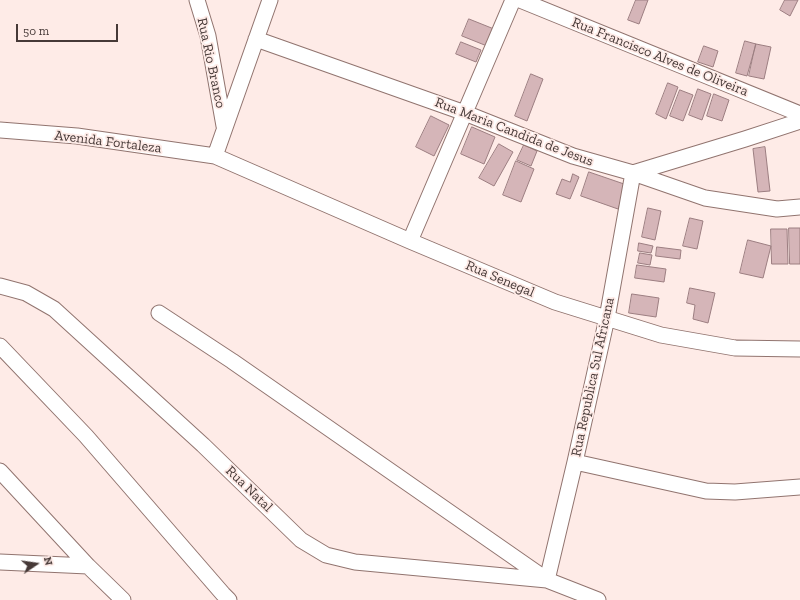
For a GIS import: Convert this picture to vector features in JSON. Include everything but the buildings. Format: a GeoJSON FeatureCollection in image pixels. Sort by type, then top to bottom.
{"type":"FeatureCollection","features":[{"type":"Feature","properties":{"kind":"street","name":"Rua Rio Branco"},"geometry":{"type":"LineString","coordinates":[[197,0],[208,36],[225,127]]}},
{"type":"Feature","properties":{"kind":"street"},"geometry":{"type":"LineString","coordinates":[[215,156],[270,0]]}},
{"type":"Feature","properties":{"kind":"street"},"geometry":{"type":"LineString","coordinates":[[410,241],[513,0]]}},
{"type":"Feature","properties":{"kind":"street","name":"Rua Francisco Alves de Oliveira"},"geometry":{"type":"LineString","coordinates":[[520,0],[800,114]]}},
{"type":"Feature","properties":{"kind":"street","name":"Rua Maria Candida de Jesus"},"geometry":{"type":"LineString","coordinates":[[256,39],[465,113],[573,156],[633,173],[705,198],[777,209],[800,207]]}},
{"type":"Feature","properties":{"kind":"street"},"geometry":{"type":"LineString","coordinates":[[633,173],[800,121]]}},
{"type":"Feature","properties":{"kind":"street","name":"Avenida Fortaleza"},"geometry":{"type":"LineString","coordinates":[[0,130],[77,136],[215,156]]}},
{"type":"Feature","properties":{"kind":"street","name":"Rua Senegal"},"geometry":{"type":"LineString","coordinates":[[215,156],[555,302],[661,335],[735,348],[800,349]]}},
{"type":"Feature","properties":{"kind":"street","name":"Rua Republica Sul Africana"},"geometry":{"type":"LineString","coordinates":[[546,580],[575,462],[607,318],[633,173]]}},
{"type":"Feature","properties":{"kind":"street","name":"Rua Natal"},"geometry":{"type":"LineString","coordinates":[[0,286],[26,293],[54,309],[203,445],[301,540],[326,555],[355,562],[546,580]]}},
{"type":"Feature","properties":{"kind":"street"},"geometry":{"type":"LineString","coordinates":[[159,313],[232,361],[546,580],[598,600]]}},
{"type":"Feature","properties":{"kind":"street"},"geometry":{"type":"LineString","coordinates":[[0,346],[86,436],[229,600]]}},
{"type":"Feature","properties":{"kind":"street"},"geometry":{"type":"LineString","coordinates":[[575,462],[706,491],[736,492],[800,487]]}},
{"type":"Feature","properties":{"kind":"street"},"geometry":{"type":"LineString","coordinates":[[0,471],[88,566],[123,600]]}},
{"type":"Feature","properties":{"kind":"street"},"geometry":{"type":"LineString","coordinates":[[0,562],[88,566]]}}]}
